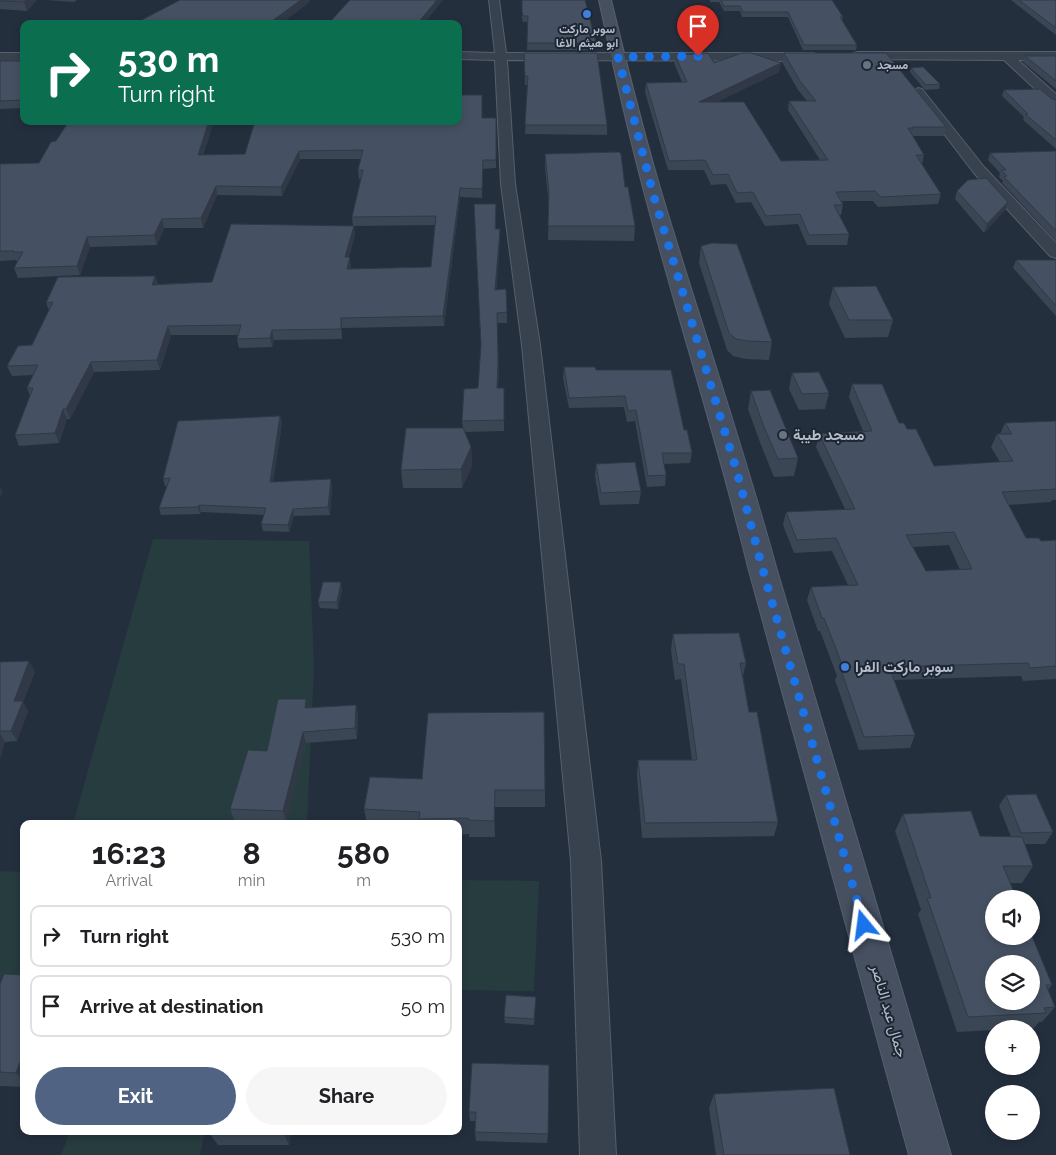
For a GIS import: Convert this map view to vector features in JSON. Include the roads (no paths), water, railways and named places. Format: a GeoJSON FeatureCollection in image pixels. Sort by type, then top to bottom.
{"type":"FeatureCollection","features":[{"type":"Feature","properties":{"kind":"main road","name":"جمال عبد الناصر"},"geometry":{"type":"LineString","coordinates":[[605,0],[654,197],[742,489],[762,567],[930,1155]]}},
{"type":"Feature","properties":{"kind":"street"},"geometry":{"type":"LineString","coordinates":[[494,0],[501,57],[508,184],[532,355],[586,861],[598,1155]]}},
{"type":"Feature","properties":{"kind":"street"},"geometry":{"type":"LineString","coordinates":[[462,56],[824,56]]}},
{"type":"Feature","properties":{"kind":"street"},"geometry":{"type":"LineString","coordinates":[[844,56],[1056,56]]}},
{"type":"Feature","properties":{"kind":"street"},"geometry":{"type":"LineString","coordinates":[[888,56],[899,70]]}},
{"type":"Feature","properties":{"kind":"street"},"geometry":{"type":"LineString","coordinates":[[0,57],[20,57]]}},
{"type":"Feature","properties":{"kind":"street"},"geometry":{"type":"LineString","coordinates":[[1008,57],[1056,101]]}},
{"type":"Feature","properties":{"kind":"street"},"geometry":{"type":"LineString","coordinates":[[911,84],[979,170],[1056,253]]}},
{"type":"Feature","properties":{"kind":"place","name":"سوبر ماركت ابو هيثم الاغا"},"geometry":{"type":"Point","coordinates":[587,14]}},
{"type":"Feature","properties":{"kind":"place","name":"مسجد"},"geometry":{"type":"Point","coordinates":[867,65]}},
{"type":"Feature","properties":{"kind":"place","name":"مسجد طيبة"},"geometry":{"type":"Point","coordinates":[783,435]}},
{"type":"Feature","properties":{"kind":"place","name":"سوبر ماركت الفرا"},"geometry":{"type":"Point","coordinates":[845,667]}}]}
